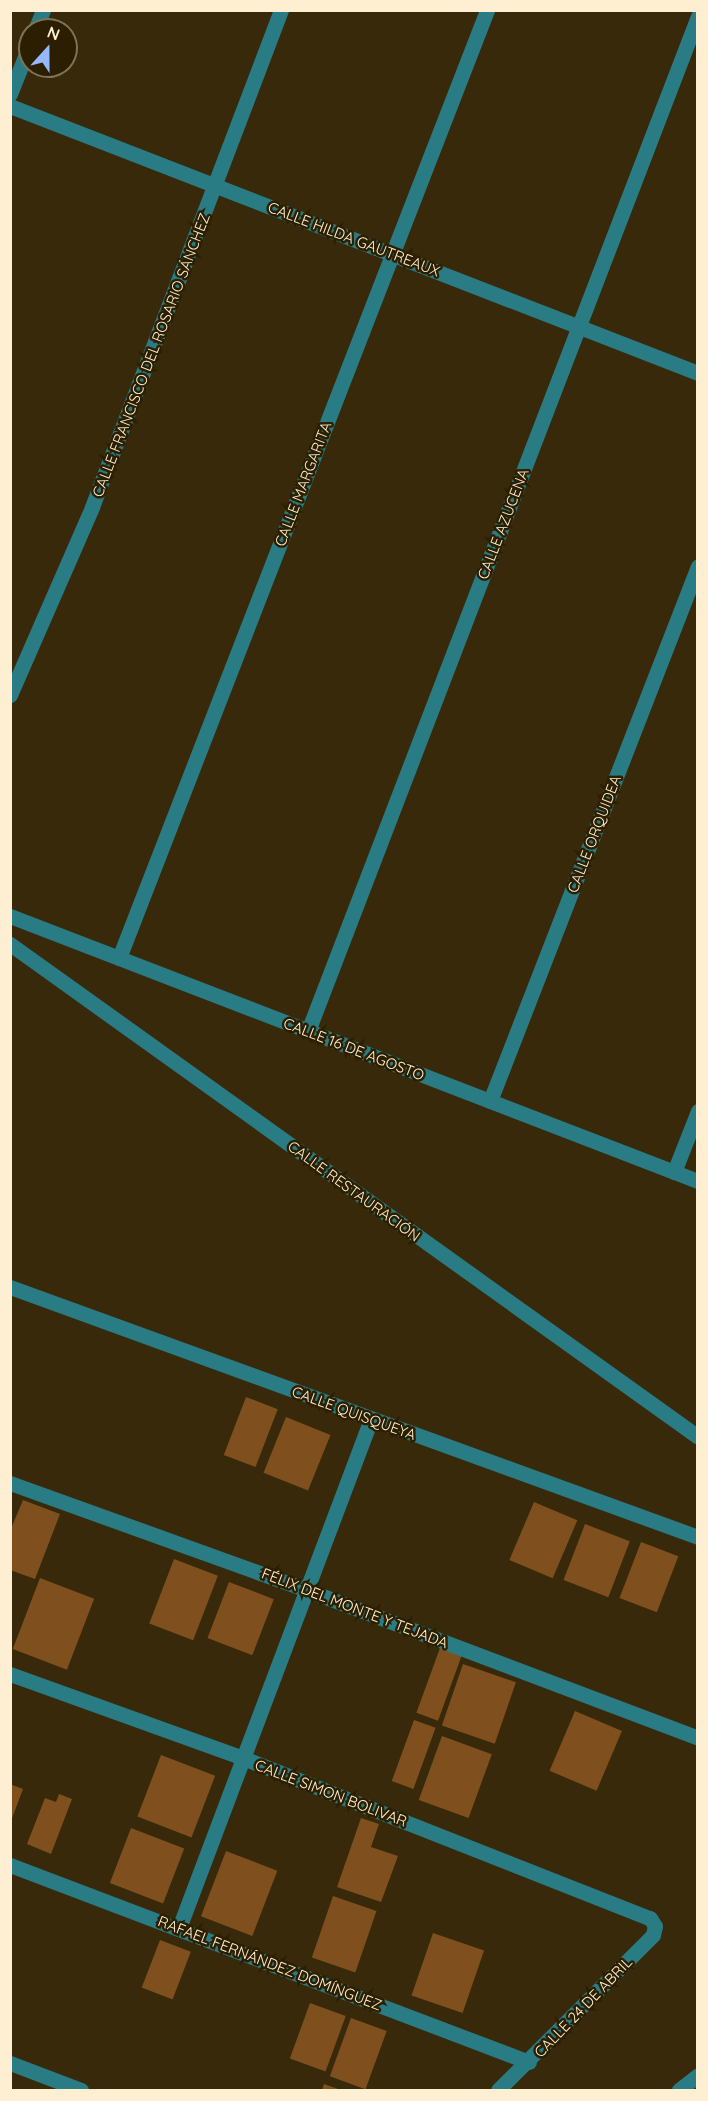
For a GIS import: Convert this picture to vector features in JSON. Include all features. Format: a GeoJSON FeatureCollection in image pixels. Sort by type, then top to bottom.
{"type":"FeatureCollection","features":[{"type":"Feature","properties":{"kind":"street","name":"CALLE FRANCISCO DEL ROSARIO SÁNCHEZ"},"geometry":{"type":"LineString","coordinates":[[10,695],[92,507],[281,10]]}},
{"type":"Feature","properties":{"kind":"street","name":"CALLE MARGARITA"},"geometry":{"type":"LineString","coordinates":[[118,958],[487,10]]}},
{"type":"Feature","properties":{"kind":"street","name":"CALLE AZUCENA"},"geometry":{"type":"LineString","coordinates":[[308,1031],[698,16]]}},
{"type":"Feature","properties":{"kind":"street"},"geometry":{"type":"LineString","coordinates":[[10,94],[18,74]]}},
{"type":"Feature","properties":{"kind":"street","name":"CALLE HILDA GAUTREAUX"},"geometry":{"type":"LineString","coordinates":[[10,106],[698,373]]}},
{"type":"Feature","properties":{"kind":"street","name":"CALLE ORQUIDEA"},"geometry":{"type":"LineString","coordinates":[[490,1101],[698,566]]}},
{"type":"Feature","properties":{"kind":"street","name":"CALLE 16 DE AGOSTO"},"geometry":{"type":"LineString","coordinates":[[10,916],[698,1181]]}},
{"type":"Feature","properties":{"kind":"street","name":"CALLE RESTAURACIÓN"},"geometry":{"type":"LineString","coordinates":[[10,944],[698,1437]]}},
{"type":"Feature","properties":{"kind":"street"},"geometry":{"type":"LineString","coordinates":[[674,1172],[698,1111]]}},
{"type":"Feature","properties":{"kind":"street","name":"CALLE QUISQUEYA"},"geometry":{"type":"LineString","coordinates":[[10,1287],[698,1537]]}},
{"type":"Feature","properties":{"kind":"street"},"geometry":{"type":"LineString","coordinates":[[179,1928],[371,1419]]}},
{"type":"Feature","properties":{"kind":"street","name":"FÉLIX DEL MONTE Y TEJADA"},"geometry":{"type":"LineString","coordinates":[[10,1483],[307,1590],[698,1738]]}},
{"type":"Feature","properties":{"kind":"street","name":"CALLE SIMON BOLIVAR"},"geometry":{"type":"LineString","coordinates":[[10,1674],[243,1758],[650,1918]]}},
{"type":"Feature","properties":{"kind":"street","name":"RAFAEL FERNÁNDEZ DOMÍNGUEZ"},"geometry":{"type":"LineString","coordinates":[[10,1865],[529,2062]]}},
{"type":"Feature","properties":{"kind":"street","name":"CALLE 24 DE ABRIL"},"geometry":{"type":"LineString","coordinates":[[498,2091],[653,1935],[655,1926],[650,1918]]}},
{"type":"Feature","properties":{"kind":"street"},"geometry":{"type":"LineString","coordinates":[[10,2063],[81,2091]]}},
{"type":"Feature","properties":{"kind":"street"},"geometry":{"type":"LineString","coordinates":[[679,2091],[698,2075]]}},
{"type":"Feature","properties":{"kind":"building"},"geometry":{"type":"Polygon","coordinates":[[[246,1397],[278,1409],[256,1467],[224,1455],[246,1397]]]}},
{"type":"Feature","properties":{"kind":"building"},"geometry":{"type":"Polygon","coordinates":[[[286,1417],[331,1435],[308,1491],[264,1473],[286,1417]]]}},
{"type":"Feature","properties":{"kind":"building"},"geometry":{"type":"Polygon","coordinates":[[[23,1500],[60,1514],[35,1579],[10,1570],[10,1531],[23,1500]]]}},
{"type":"Feature","properties":{"kind":"building"},"geometry":{"type":"Polygon","coordinates":[[[534,1502],[577,1520],[553,1578],[509,1560],[534,1502]]]}},
{"type":"Feature","properties":{"kind":"building"},"geometry":{"type":"Polygon","coordinates":[[[585,1524],[630,1541],[608,1597],[563,1580],[585,1524]]]}},
{"type":"Feature","properties":{"kind":"building"},"geometry":{"type":"Polygon","coordinates":[[[641,1542],[678,1556],[657,1612],[619,1598],[641,1542]]]}},
{"type":"Feature","properties":{"kind":"building"},"geometry":{"type":"Polygon","coordinates":[[[174,1559],[218,1576],[193,1640],[149,1623],[174,1559]]]}},
{"type":"Feature","properties":{"kind":"building"},"geometry":{"type":"Polygon","coordinates":[[[40,1578],[94,1599],[67,1670],[13,1649],[40,1578]]]}},
{"type":"Feature","properties":{"kind":"building"},"geometry":{"type":"Polygon","coordinates":[[[229,1582],[274,1599],[252,1655],[207,1638],[229,1582]]]}},
{"type":"Feature","properties":{"kind":"building"},"geometry":{"type":"Polygon","coordinates":[[[440,1648],[462,1656],[438,1721],[416,1713],[440,1648]]]}},
{"type":"Feature","properties":{"kind":"building"},"geometry":{"type":"Polygon","coordinates":[[[463,1664],[516,1682],[495,1744],[442,1725],[463,1664]]]}},
{"type":"Feature","properties":{"kind":"building"},"geometry":{"type":"Polygon","coordinates":[[[575,1711],[622,1731],[597,1791],[550,1771],[575,1711]]]}},
{"type":"Feature","properties":{"kind":"building"},"geometry":{"type":"Polygon","coordinates":[[[414,1720],[436,1728],[413,1789],[392,1781],[414,1720]]]}},
{"type":"Feature","properties":{"kind":"building"},"geometry":{"type":"Polygon","coordinates":[[[442,1736],[492,1754],[469,1818],[419,1800],[442,1736]]]}},
{"type":"Feature","properties":{"kind":"building"},"geometry":{"type":"Polygon","coordinates":[[[161,1755],[215,1776],[191,1837],[137,1817],[161,1755]]]}},
{"type":"Feature","properties":{"kind":"building"},"geometry":{"type":"Polygon","coordinates":[[[10,1784],[23,1789],[11,1821],[10,1821],[10,1784]]]}},
{"type":"Feature","properties":{"kind":"building"},"geometry":{"type":"Polygon","coordinates":[[[59,1794],[72,1799],[51,1854],[27,1844],[45,1798],[56,1802],[59,1794]]]}},
{"type":"Feature","properties":{"kind":"building"},"geometry":{"type":"Polygon","coordinates":[[[361,1818],[379,1824],[371,1847],[398,1856],[381,1902],[337,1887],[361,1818]]]}},
{"type":"Feature","properties":{"kind":"building"},"geometry":{"type":"Polygon","coordinates":[[[131,1828],[184,1848],[163,1904],[110,1883],[131,1828]]]}},
{"type":"Feature","properties":{"kind":"building"},"geometry":{"type":"Polygon","coordinates":[[[226,1851],[277,1871],[252,1936],[201,1916],[226,1851]]]}},
{"type":"Feature","properties":{"kind":"building"},"geometry":{"type":"Polygon","coordinates":[[[333,1896],[376,1911],[355,1972],[312,1957],[333,1896]]]}},
{"type":"Feature","properties":{"kind":"building"},"geometry":{"type":"Polygon","coordinates":[[[433,1933],[484,1951],[463,2013],[412,1995],[433,1933]]]}},
{"type":"Feature","properties":{"kind":"building"},"geometry":{"type":"Polygon","coordinates":[[[160,1940],[191,1952],[173,1999],[142,1988],[160,1940]]]}},
{"type":"Feature","properties":{"kind":"building"},"geometry":{"type":"Polygon","coordinates":[[[310,2003],[346,2016],[326,2071],[290,2058],[310,2003]]]}},
{"type":"Feature","properties":{"kind":"building"},"geometry":{"type":"Polygon","coordinates":[[[351,2018],[387,2031],[366,2089],[330,2076],[351,2018]]]}},
{"type":"Feature","properties":{"kind":"building"},"geometry":{"type":"Polygon","coordinates":[[[324,2084],[341,2090],[322,2090],[324,2084]]]}}]}
